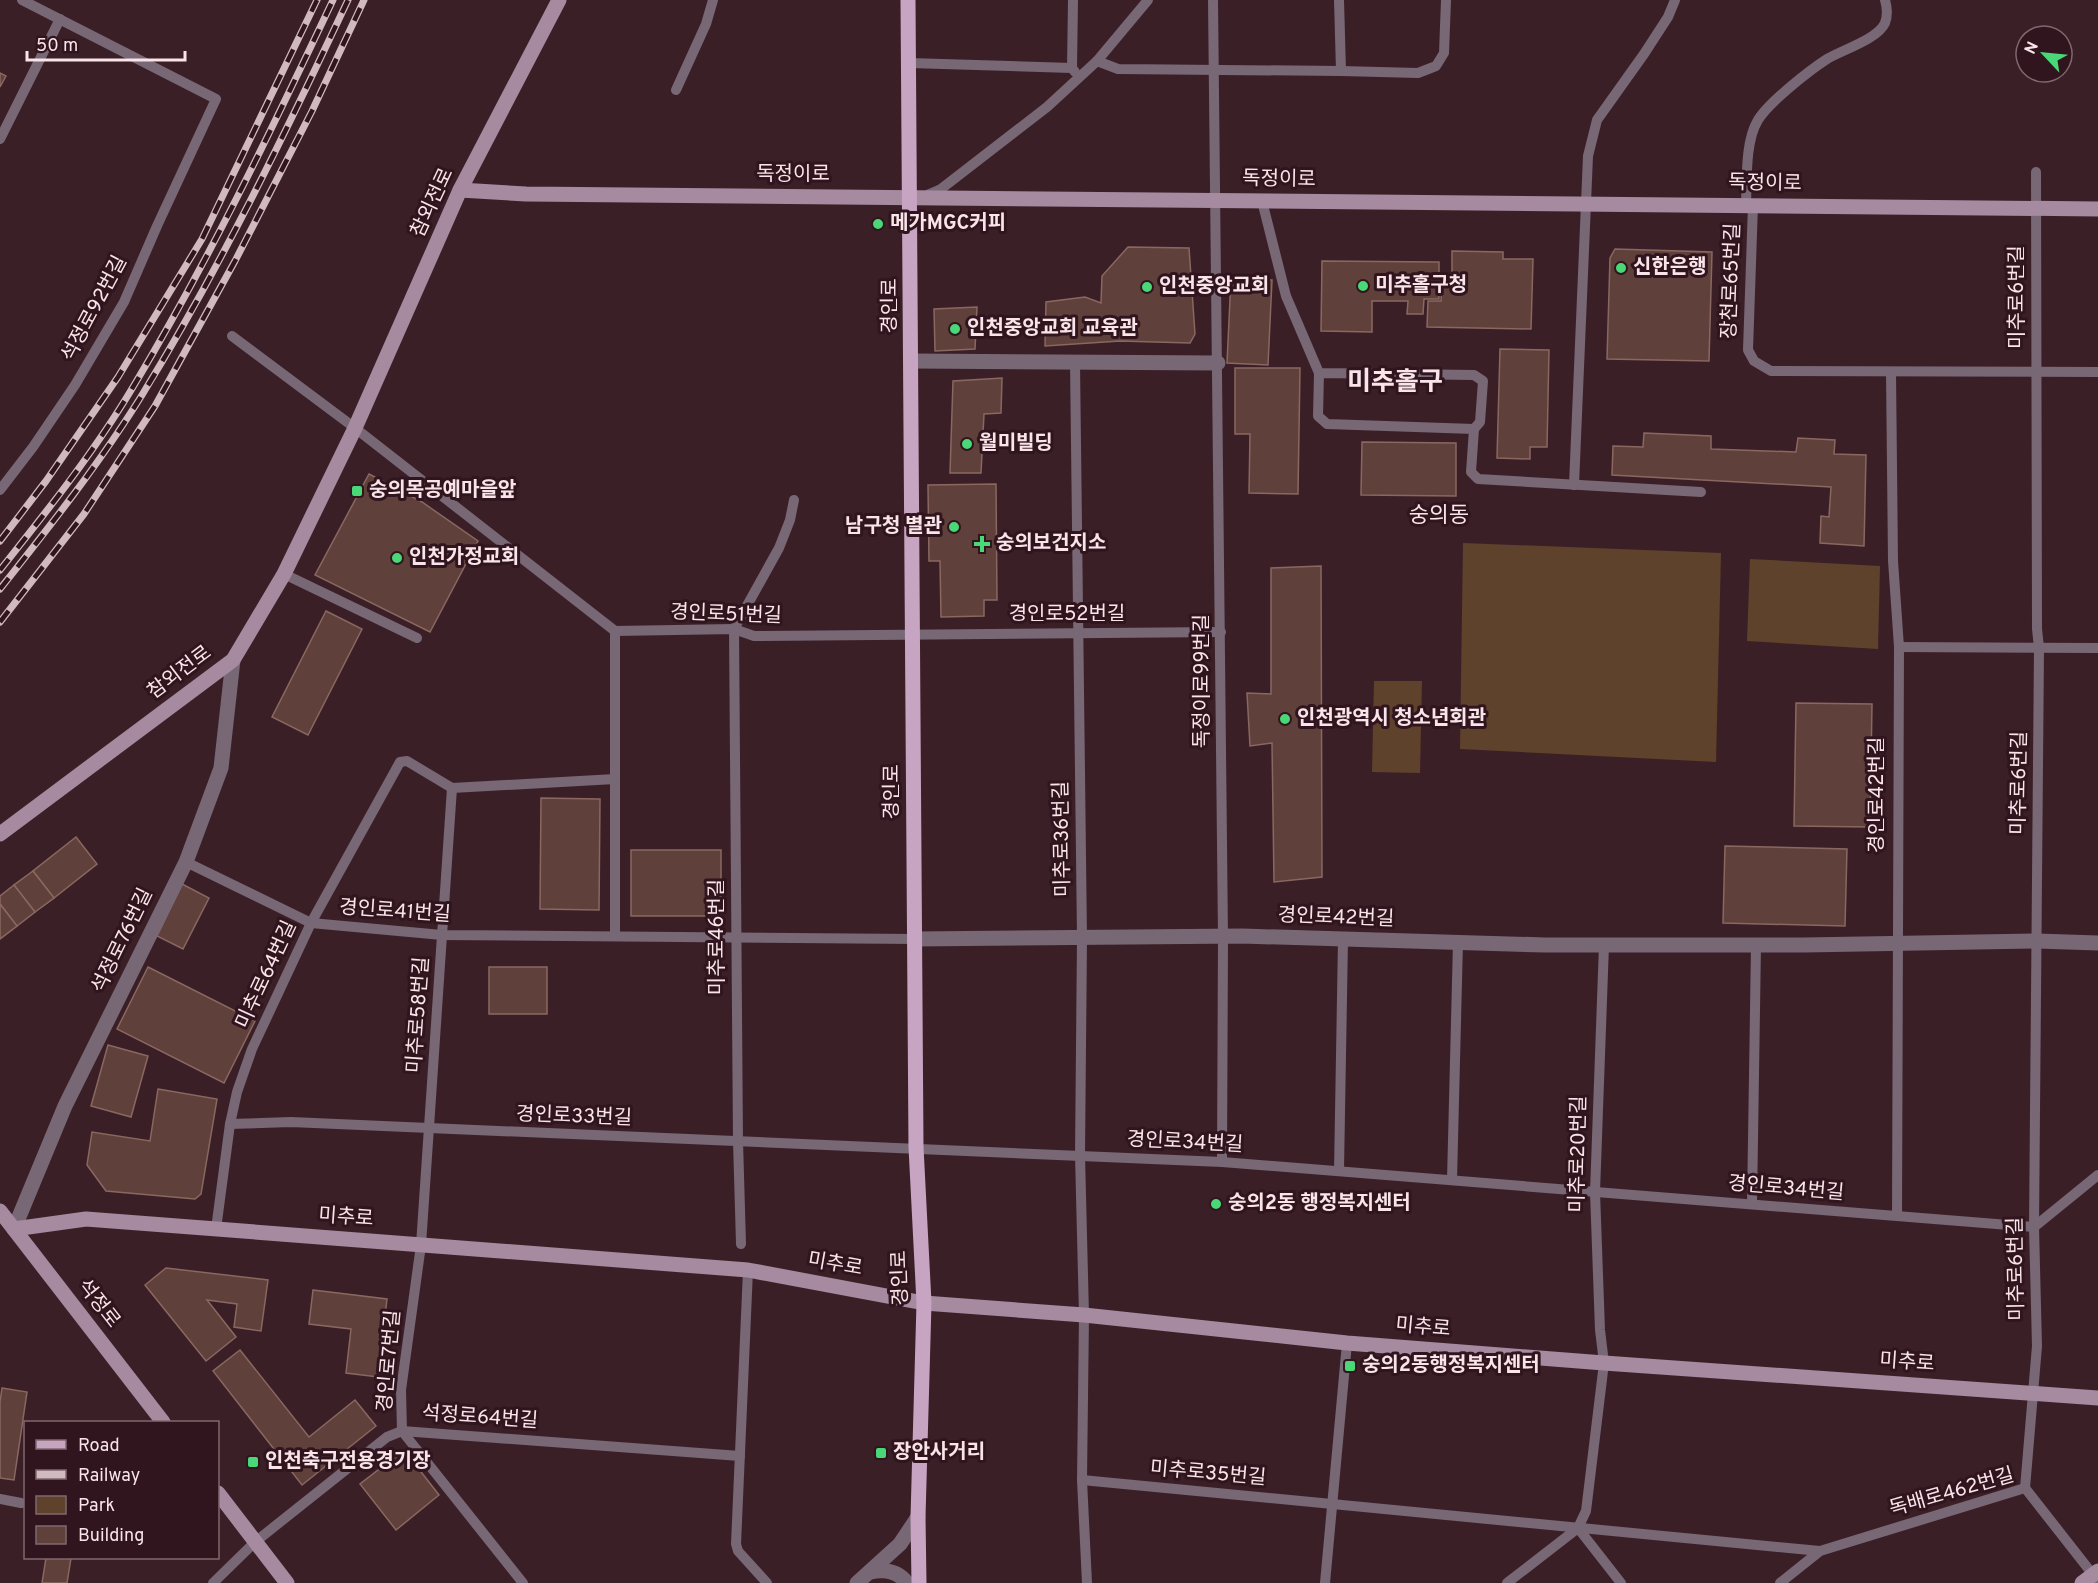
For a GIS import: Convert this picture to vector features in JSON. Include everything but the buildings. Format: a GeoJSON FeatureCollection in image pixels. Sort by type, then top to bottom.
{"type":"FeatureCollection","features":[{"type":"Feature","properties":{"kind":"main road","name":"참외전로"},"geometry":{"type":"LineString","coordinates":[[0,834],[233,660],[284,574],[355,428],[460,190],[559,0]]}},
{"type":"Feature","properties":{"kind":"main road","name":"경인로"},"geometry":{"type":"LineString","coordinates":[[908,0],[916,197],[912,361],[916,1148],[924,1303],[918,1517],[919,1583]]}},
{"type":"Feature","properties":{"kind":"main road","name":"독정이로"},"geometry":{"type":"LineString","coordinates":[[460,190],[526,194],[2098,208]]}},
{"type":"Feature","properties":{"kind":"main road","name":"석정로"},"geometry":{"type":"LineString","coordinates":[[0,1211],[162,1421]]}},
{"type":"Feature","properties":{"kind":"main road","name":"미추로"},"geometry":{"type":"LineString","coordinates":[[14,1229],[86,1219],[748,1270],[924,1303],[1084,1315],[1347,1343],[2098,1398]]}},
{"type":"Feature","properties":{"kind":"main road"},"geometry":{"type":"LineString","coordinates":[[219,1494],[287,1583]]}},
{"type":"Feature","properties":{"kind":"street"},"geometry":{"type":"LineString","coordinates":[[912,361],[1218,363]]}},
{"type":"Feature","properties":{"kind":"street","name":"석정로76번길"},"geometry":{"type":"LineString","coordinates":[[14,1229],[65,1106],[186,862],[221,768],[233,660]]}},
{"type":"Feature","properties":{"kind":"street","name":"경인로42번길"},"geometry":{"type":"LineString","coordinates":[[915,939],[1223,937],[1604,945],[2037,941],[2098,943]]}},
{"type":"Feature","properties":{"kind":"street"},"geometry":{"type":"LineString","coordinates":[[857,1583],[900,1544],[918,1517]]}},
{"type":"Feature","properties":{"kind":"street"},"geometry":{"type":"LineString","coordinates":[[871,1572],[883,1569],[893,1572],[907,1583]]}},
{"type":"Feature","properties":{"kind":"lane"},"geometry":{"type":"LineString","coordinates":[[0,139],[60,19],[22,0]]}},
{"type":"Feature","properties":{"kind":"lane"},"geometry":{"type":"LineString","coordinates":[[676,90],[706,24],[713,0]]}},
{"type":"Feature","properties":{"kind":"lane"},"geometry":{"type":"LineString","coordinates":[[1073,0],[1072,68],[1079,78]]}},
{"type":"Feature","properties":{"kind":"lane"},"geometry":{"type":"LineString","coordinates":[[916,197],[940,189],[1047,107],[1096,61],[1148,0]]}},
{"type":"Feature","properties":{"kind":"lane","name":"독정이로99번길"},"geometry":{"type":"LineString","coordinates":[[1213,0],[1221,632],[1222,1162]]}},
{"type":"Feature","properties":{"kind":"lane"},"geometry":{"type":"LineString","coordinates":[[1339,0],[1341,71]]}},
{"type":"Feature","properties":{"kind":"lane"},"geometry":{"type":"LineString","coordinates":[[1096,61],[1118,69],[1418,73],[1436,66],[1444,53],[1446,0]]}},
{"type":"Feature","properties":{"kind":"lane"},"geometry":{"type":"LineString","coordinates":[[1574,485],[1588,156],[1597,120],[1644,54],[1668,17],[1675,0]]}},
{"type":"Feature","properties":{"kind":"lane","name":"장천로65번길"},"geometry":{"type":"LineString","coordinates":[[1885,0],[1887,11],[1884,24],[1874,34],[1826,60],[1779,98],[1759,118],[1751,133],[1748,350],[1754,361],[1771,370],[2098,372]]}},
{"type":"Feature","properties":{"kind":"lane","name":"석정로92번길"},"geometry":{"type":"LineString","coordinates":[[0,490],[33,447],[69,393],[124,302],[216,99],[60,19]]}},
{"type":"Feature","properties":{"kind":"lane"},"geometry":{"type":"LineString","coordinates":[[909,63],[1072,68]]}},
{"type":"Feature","properties":{"kind":"lane","name":"미추로6번길"},"geometry":{"type":"LineString","coordinates":[[2025,1488],[2037,1346],[2034,1227],[2039,648],[2037,629],[2036,172]]}},
{"type":"Feature","properties":{"kind":"lane"},"geometry":{"type":"LineString","coordinates":[[1262,201],[1286,296],[1319,373],[1318,416],[1327,424],[1474,429]]}},
{"type":"Feature","properties":{"kind":"lane"},"geometry":{"type":"LineString","coordinates":[[232,336],[355,428],[615,631],[615,936]]}},
{"type":"Feature","properties":{"kind":"lane","name":"미추로36번길"},"geometry":{"type":"LineString","coordinates":[[1075,362],[1082,938],[1080,1155],[1084,1315]]}},
{"type":"Feature","properties":{"kind":"lane"},"geometry":{"type":"LineString","coordinates":[[1891,372],[1893,561],[1899,647],[2098,648]]}},
{"type":"Feature","properties":{"kind":"lane"},"geometry":{"type":"LineString","coordinates":[[1319,373],[1474,375],[1483,381],[1480,422],[1474,429],[1470,472],[1478,479],[1701,492]]}},
{"type":"Feature","properties":{"kind":"lane"},"geometry":{"type":"LineString","coordinates":[[734,629],[779,548],[790,520],[794,500]]}},
{"type":"Feature","properties":{"kind":"lane"},"geometry":{"type":"LineString","coordinates":[[284,574],[417,638]]}},
{"type":"Feature","properties":{"kind":"lane","name":"경인로51번길"},"geometry":{"type":"LineString","coordinates":[[615,631],[734,629],[754,636],[914,635]]}},
{"type":"Feature","properties":{"kind":"lane","name":"미추로46번길"},"geometry":{"type":"LineString","coordinates":[[734,629],[738,1141],[741,1244]]}},
{"type":"Feature","properties":{"kind":"lane","name":"경인로52번길"},"geometry":{"type":"LineString","coordinates":[[914,635],[1221,632]]}},
{"type":"Feature","properties":{"kind":"lane","name":"경인로42번길"},"geometry":{"type":"LineString","coordinates":[[1897,1216],[1899,647]]}},
{"type":"Feature","properties":{"kind":"lane","name":"미추로64번길"},"geometry":{"type":"LineString","coordinates":[[216,1229],[230,1124],[237,1092],[252,1049],[311,923],[400,762],[407,760],[453,788]]}},
{"type":"Feature","properties":{"kind":"lane"},"geometry":{"type":"LineString","coordinates":[[453,788],[615,779]]}},
{"type":"Feature","properties":{"kind":"lane","name":"미추로58번길"},"geometry":{"type":"LineString","coordinates":[[421,1245],[453,788]]}},
{"type":"Feature","properties":{"kind":"lane","name":"경인로41번길"},"geometry":{"type":"LineString","coordinates":[[186,862],[311,923],[442,935],[915,939]]}},
{"type":"Feature","properties":{"kind":"lane"},"geometry":{"type":"LineString","coordinates":[[1339,1171],[1343,939]]}},
{"type":"Feature","properties":{"kind":"lane"},"geometry":{"type":"LineString","coordinates":[[1452,1180],[1458,942]]}},
{"type":"Feature","properties":{"kind":"lane","name":"미추로20번길"},"geometry":{"type":"LineString","coordinates":[[1578,1528],[1586,1511],[1604,1363],[1600,1330],[1595,1192],[1604,945]]}},
{"type":"Feature","properties":{"kind":"lane"},"geometry":{"type":"LineString","coordinates":[[1752,1204],[1756,945]]}},
{"type":"Feature","properties":{"kind":"lane","name":"경인로33번길"},"geometry":{"type":"LineString","coordinates":[[230,1124],[291,1122],[916,1148]]}},
{"type":"Feature","properties":{"kind":"lane","name":"경인로34번길"},"geometry":{"type":"LineString","coordinates":[[916,1148],[1222,1162],[2034,1227]]}},
{"type":"Feature","properties":{"kind":"lane"},"geometry":{"type":"LineString","coordinates":[[2034,1227],[2098,1175]]}},
{"type":"Feature","properties":{"kind":"lane","name":"경인로7번길"},"geometry":{"type":"LineString","coordinates":[[421,1245],[401,1390],[402,1431],[523,1583]]}},
{"type":"Feature","properties":{"kind":"lane"},"geometry":{"type":"LineString","coordinates":[[748,1270],[736,1544],[738,1551],[767,1583]]}},
{"type":"Feature","properties":{"kind":"lane"},"geometry":{"type":"LineString","coordinates":[[1084,1315],[1082,1480],[1087,1583]]}},
{"type":"Feature","properties":{"kind":"lane"},"geometry":{"type":"LineString","coordinates":[[1325,1583],[1347,1343]]}},
{"type":"Feature","properties":{"kind":"lane","name":"석정로64번길"},"geometry":{"type":"LineString","coordinates":[[213,1583],[255,1542],[387,1437],[402,1431],[740,1456]]}},
{"type":"Feature","properties":{"kind":"lane","name":"미추로35번길"},"geometry":{"type":"LineString","coordinates":[[1082,1480],[1578,1528]]}},
{"type":"Feature","properties":{"kind":"lane","name":"독배로462번길"},"geometry":{"type":"LineString","coordinates":[[1780,1583],[1820,1551],[2025,1488],[2093,1577]]}},
{"type":"Feature","properties":{"kind":"lane"},"geometry":{"type":"LineString","coordinates":[[0,1499],[21,1503]]}},
{"type":"Feature","properties":{"kind":"lane"},"geometry":{"type":"LineString","coordinates":[[1507,1583],[1578,1528],[1621,1583]]}},
{"type":"Feature","properties":{"kind":"lane","name":"독배로462번길"},"geometry":{"type":"LineString","coordinates":[[1578,1528],[1820,1551]]}},
{"type":"Feature","properties":{"kind":"green space"},"geometry":{"type":"Polygon","coordinates":[[[1463,543],[1721,553],[1716,762],[1460,749],[1463,543]]]}},
{"type":"Feature","properties":{"kind":"green space"},"geometry":{"type":"Polygon","coordinates":[[[1750,559],[1880,566],[1878,649],[1747,641],[1750,559]]]}},
{"type":"Feature","properties":{"kind":"green space"},"geometry":{"type":"Polygon","coordinates":[[[1374,681],[1422,681],[1420,773],[1372,772],[1374,681]]]}},
{"type":"Feature","properties":{"kind":"railway"},"geometry":{"type":"LineString","coordinates":[[0,541],[46,481],[118,377],[202,239],[317,0]]}},
{"type":"Feature","properties":{"kind":"railway"},"geometry":{"type":"LineString","coordinates":[[0,570],[87,457],[161,340],[238,196],[333,0]]}},
{"type":"Feature","properties":{"kind":"railway"},"geometry":{"type":"LineString","coordinates":[[0,589],[92,470],[171,347],[251,200],[348,0]]}},
{"type":"Feature","properties":{"kind":"railway"},"geometry":{"type":"LineString","coordinates":[[0,622],[84,514],[155,406],[235,261],[312,111],[364,0]]}},
{"type":"Feature","properties":{"kind":"place","name":"메가MGC커피"},"geometry":{"type":"Point","coordinates":[878,224]}},
{"type":"Feature","properties":{"kind":"place","name":"신한은행"},"geometry":{"type":"Point","coordinates":[1621,268]}},
{"type":"Feature","properties":{"kind":"place","name":"미추홀구청"},"geometry":{"type":"Point","coordinates":[1363,286]}},
{"type":"Feature","properties":{"kind":"place","name":"인천중앙교회"},"geometry":{"type":"Point","coordinates":[1147,287]}},
{"type":"Feature","properties":{"kind":"place","name":"인천중앙교회 교육관"},"geometry":{"type":"Point","coordinates":[955,329]}},
{"type":"Feature","properties":{"kind":"place","name":"월미빌딩"},"geometry":{"type":"Point","coordinates":[967,444]}},
{"type":"Feature","properties":{"kind":"place","name":"숭의목공예마을앞"},"geometry":{"type":"Point","coordinates":[357,491]}},
{"type":"Feature","properties":{"kind":"place","name":"남구청 별관"},"geometry":{"type":"Point","coordinates":[954,527]}},
{"type":"Feature","properties":{"kind":"place","name":"숭의보건지소"},"geometry":{"type":"Point","coordinates":[982,544]}},
{"type":"Feature","properties":{"kind":"place","name":"인천가정교회"},"geometry":{"type":"Point","coordinates":[397,558]}},
{"type":"Feature","properties":{"kind":"place","name":"인천광역시 청소년회관"},"geometry":{"type":"Point","coordinates":[1285,719]}},
{"type":"Feature","properties":{"kind":"place","name":"숭의2동 행정복지센터"},"geometry":{"type":"Point","coordinates":[1216,1204]}},
{"type":"Feature","properties":{"kind":"place","name":"숭의2동행정복지센터"},"geometry":{"type":"Point","coordinates":[1350,1366]}},
{"type":"Feature","properties":{"kind":"place","name":"장안사거리"},"geometry":{"type":"Point","coordinates":[881,1453]}},
{"type":"Feature","properties":{"kind":"place","name":"인천축구전용경기장"},"geometry":{"type":"Point","coordinates":[253,1462]}},
{"type":"Feature","properties":{"kind":"district","name":"미추홀구"},"geometry":{"type":"Point","coordinates":[1395,383]}},
{"type":"Feature","properties":{"kind":"district","name":"숭의동"},"geometry":{"type":"Point","coordinates":[1439,516]}}]}
